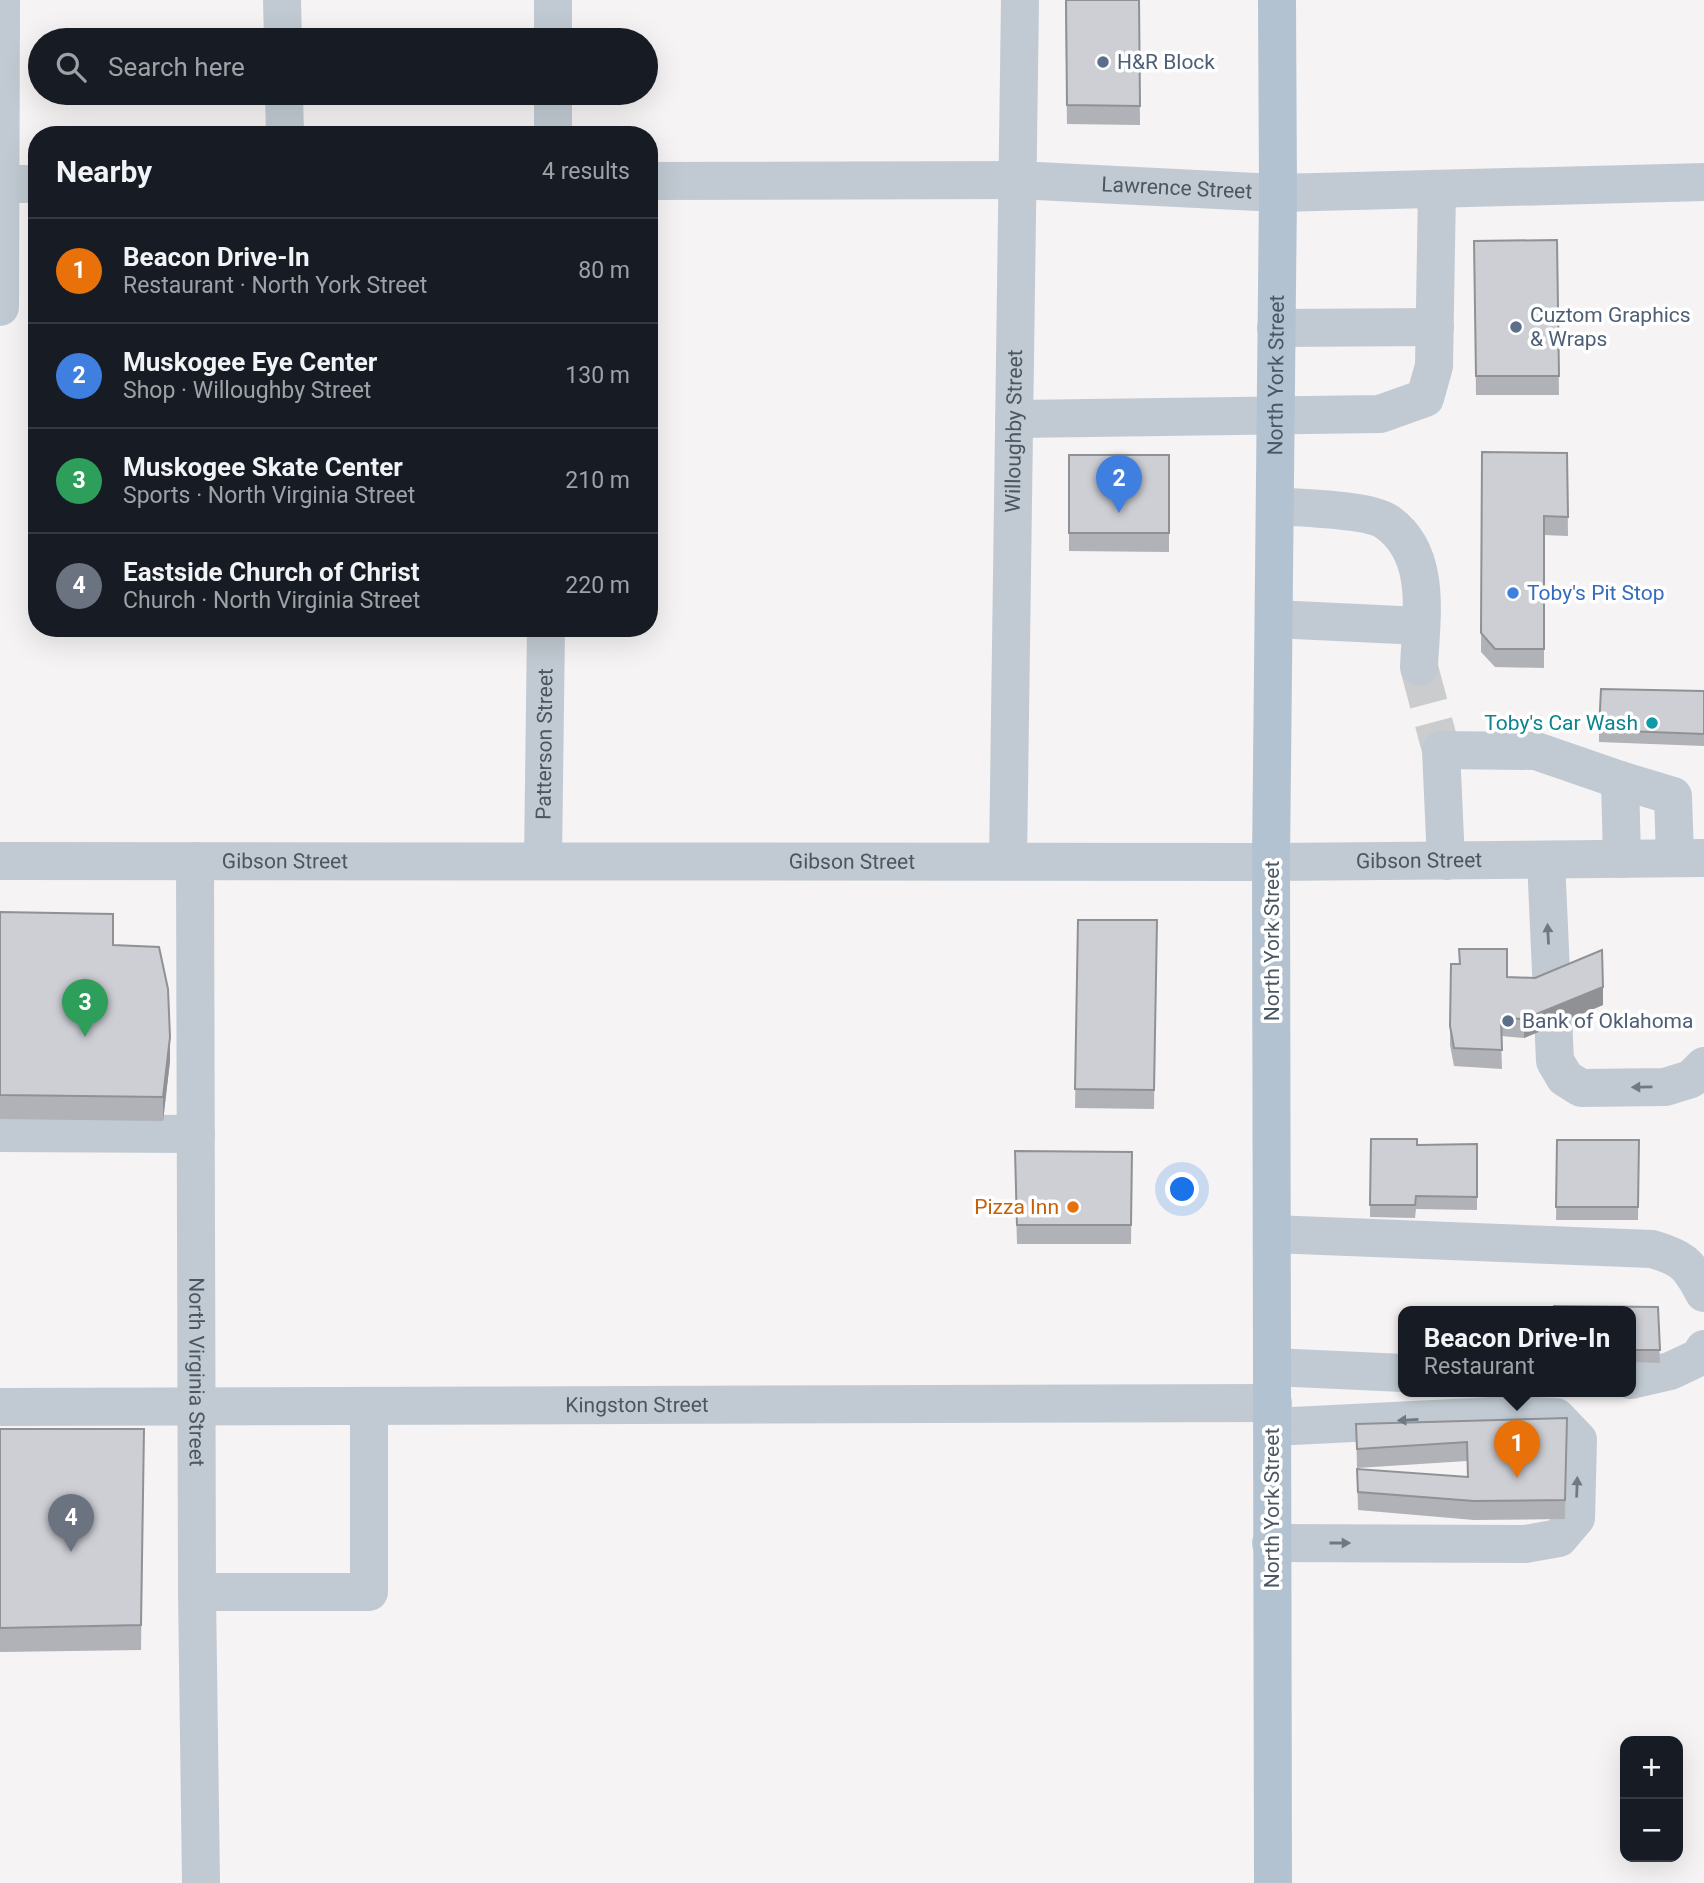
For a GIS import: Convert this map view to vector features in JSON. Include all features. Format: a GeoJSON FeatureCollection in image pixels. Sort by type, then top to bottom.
{"type":"FeatureCollection","features":[{"type":"Feature","properties":{"kind":"main road","name":"North York Street"},"geometry":{"type":"LineString","coordinates":[[1273,1883],[1271,862],[1278,193],[1277,0]]}},
{"type":"Feature","properties":{"kind":"street"},"geometry":{"type":"LineString","coordinates":[[0,307],[13,184],[1,0]]}},
{"type":"Feature","properties":{"kind":"street"},"geometry":{"type":"LineString","coordinates":[[282,0],[283,28]]}},
{"type":"Feature","properties":{"kind":"street"},"geometry":{"type":"LineString","coordinates":[[553,0],[553,28]]}},
{"type":"Feature","properties":{"kind":"street","name":"Willoughby Street"},"geometry":{"type":"LineString","coordinates":[[1008,861],[1020,0]]}},
{"type":"Feature","properties":{"kind":"street"},"geometry":{"type":"LineString","coordinates":[[284,105],[285,126]]}},
{"type":"Feature","properties":{"kind":"street"},"geometry":{"type":"LineString","coordinates":[[553,105],[553,126]]}},
{"type":"Feature","properties":{"kind":"street","name":"Lawrence Street"},"geometry":{"type":"LineString","coordinates":[[658,181],[1017,180],[1278,193],[1704,182]]}},
{"type":"Feature","properties":{"kind":"street"},"geometry":{"type":"LineString","coordinates":[[1014,419],[1380,414],[1425,398],[1434,366],[1437,189]]}},
{"type":"Feature","properties":{"kind":"street"},"geometry":{"type":"LineString","coordinates":[[1276,328],[1435,327]]}},
{"type":"Feature","properties":{"kind":"street"},"geometry":{"type":"LineString","coordinates":[[1275,506],[1352,512],[1386,520],[1413,550],[1422,595],[1419,667]]}},
{"type":"Feature","properties":{"kind":"street"},"geometry":{"type":"LineString","coordinates":[[1274,619],[1421,626]]}},
{"type":"Feature","properties":{"kind":"street","name":"Patterson Street"},"geometry":{"type":"LineString","coordinates":[[543,860],[546,637]]}},
{"type":"Feature","properties":{"kind":"street"},"geometry":{"type":"LineString","coordinates":[[1446,861],[1441,750],[1536,751],[1674,796],[1689,858]]}},
{"type":"Feature","properties":{"kind":"street"},"geometry":{"type":"LineString","coordinates":[[1619,780],[1622,859]]}},
{"type":"Feature","properties":{"kind":"street","name":"Gibson Street"},"geometry":{"type":"LineString","coordinates":[[0,861],[1271,862],[1689,858]]}},
{"type":"Feature","properties":{"kind":"street"},"geometry":{"type":"LineString","coordinates":[[1545,860],[1555,1061],[1565,1078],[1581,1088],[1665,1087],[1691,1079],[1704,1066]]}},
{"type":"Feature","properties":{"kind":"street","name":"North Virginia Street"},"geometry":{"type":"LineString","coordinates":[[195,861],[197,1592],[201,1883]]}},
{"type":"Feature","properties":{"kind":"street"},"geometry":{"type":"LineString","coordinates":[[0,1133],[196,1134]]}},
{"type":"Feature","properties":{"kind":"street"},"geometry":{"type":"LineString","coordinates":[[1272,1234],[1651,1248],[1676,1256],[1693,1273],[1704,1293]]}},
{"type":"Feature","properties":{"kind":"street"},"geometry":{"type":"LineString","coordinates":[[1636,1379],[1670,1371],[1700,1357],[1704,1349]]}},
{"type":"Feature","properties":{"kind":"street"},"geometry":{"type":"LineString","coordinates":[[1273,1399],[1398,1374]]}},
{"type":"Feature","properties":{"kind":"street"},"geometry":{"type":"LineString","coordinates":[[1271,1542],[1525,1544],[1559,1538],[1576,1518],[1578,1440],[1556,1417],[1273,1399]]}},
{"type":"Feature","properties":{"kind":"street","name":"Kingston Street"},"geometry":{"type":"LineString","coordinates":[[0,1407],[1273,1399]]}},
{"type":"Feature","properties":{"kind":"street"},"geometry":{"type":"LineString","coordinates":[[197,1592],[369,1592],[369,1406]]}},
{"type":"Feature","properties":{"kind":"building","name":"H&R Block"},"geometry":{"type":"Polygon","coordinates":[[[1066,0],[1139,0],[1140,106],[1067,105],[1066,0]]]}},
{"type":"Feature","properties":{"kind":"building","name":"Cuztom Graphics & Wraps"},"geometry":{"type":"Polygon","coordinates":[[[1557,240],[1559,376],[1476,376],[1474,241],[1557,240]]]}},
{"type":"Feature","properties":{"kind":"building"},"geometry":{"type":"Polygon","coordinates":[[[1482,452],[1567,453],[1568,517],[1544,516],[1544,649],[1495,649],[1481,633],[1482,452]]]}},
{"type":"Feature","properties":{"kind":"building"},"geometry":{"type":"Polygon","coordinates":[[[1069,455],[1169,455],[1169,533],[1069,533],[1069,455]]]}},
{"type":"Feature","properties":{"kind":"building","name":"Toby's Car Wash"},"geometry":{"type":"Polygon","coordinates":[[[1601,689],[1704,691],[1704,734],[1599,730],[1601,689]]]}},
{"type":"Feature","properties":{"kind":"building"},"geometry":{"type":"Polygon","coordinates":[[[0,912],[113,914],[113,945],[159,947],[168,989],[170,1037],[163,1097],[0,1095],[0,912]]]}},
{"type":"Feature","properties":{"kind":"building"},"geometry":{"type":"Polygon","coordinates":[[[1078,920],[1157,920],[1154,1090],[1075,1089],[1078,920]]]}},
{"type":"Feature","properties":{"kind":"building","name":"Bank of Oklahoma"},"geometry":{"type":"Polygon","coordinates":[[[1459,949],[1507,949],[1507,977],[1535,978],[1602,950],[1603,987],[1524,1019],[1501,1018],[1502,1050],[1454,1048],[1450,1026],[1451,964],[1460,964],[1459,949]]]}},
{"type":"Feature","properties":{"kind":"building"},"geometry":{"type":"Polygon","coordinates":[[[1371,1139],[1417,1139],[1417,1145],[1477,1144],[1477,1197],[1416,1196],[1415,1205],[1370,1205],[1371,1139]]]}},
{"type":"Feature","properties":{"kind":"building"},"geometry":{"type":"Polygon","coordinates":[[[1557,1140],[1639,1140],[1638,1207],[1556,1207],[1557,1140]]]}},
{"type":"Feature","properties":{"kind":"building","name":"Pizza Inn"},"geometry":{"type":"Polygon","coordinates":[[[1015,1151],[1132,1152],[1131,1225],[1017,1225],[1015,1151]]]}},
{"type":"Feature","properties":{"kind":"building"},"geometry":{"type":"Polygon","coordinates":[[[1636,1307],[1658,1307],[1660,1350],[1636,1350],[1636,1307]]]}},
{"type":"Feature","properties":{"kind":"building"},"geometry":{"type":"Polygon","coordinates":[[[1567,1418],[1565,1500],[1474,1501],[1358,1492],[1357,1469],[1468,1477],[1467,1442],[1357,1449],[1356,1424],[1567,1418]]]}},
{"type":"Feature","properties":{"kind":"building"},"geometry":{"type":"Polygon","coordinates":[[[0,1429],[144,1429],[141,1625],[0,1628],[0,1429]]]}},
{"type":"Feature","properties":{"kind":"tunnel"},"geometry":{"type":"LineString","coordinates":[[1419,667],[1441,750]]}},
{"type":"Feature","properties":{"kind":"place","name":"H&R Block"},"geometry":{"type":"Point","coordinates":[1103,62]}},
{"type":"Feature","properties":{"kind":"place","name":"Cuztom Graphics & Wraps"},"geometry":{"type":"Point","coordinates":[1516,327]}},
{"type":"Feature","properties":{"kind":"place","name":"Muskogee Eye Center"},"geometry":{"type":"Point","coordinates":[1119,513]}},
{"type":"Feature","properties":{"kind":"place","name":"Toby's Pit Stop"},"geometry":{"type":"Point","coordinates":[1513,593]}},
{"type":"Feature","properties":{"kind":"place","name":"Toby's Car Wash"},"geometry":{"type":"Point","coordinates":[1652,723]}},
{"type":"Feature","properties":{"kind":"place","name":"Bank of Oklahoma"},"geometry":{"type":"Point","coordinates":[1508,1021]}},
{"type":"Feature","properties":{"kind":"place","name":"Muskogee Skate Center"},"geometry":{"type":"Point","coordinates":[85,1037]}},
{"type":"Feature","properties":{"kind":"place","name":"Pizza Inn"},"geometry":{"type":"Point","coordinates":[1073,1207]}},
{"type":"Feature","properties":{"kind":"place","name":"Beacon Drive-In"},"geometry":{"type":"Point","coordinates":[1517,1478]}},
{"type":"Feature","properties":{"kind":"place","name":"Eastside Church of Christ"},"geometry":{"type":"Point","coordinates":[71,1552]}}]}
